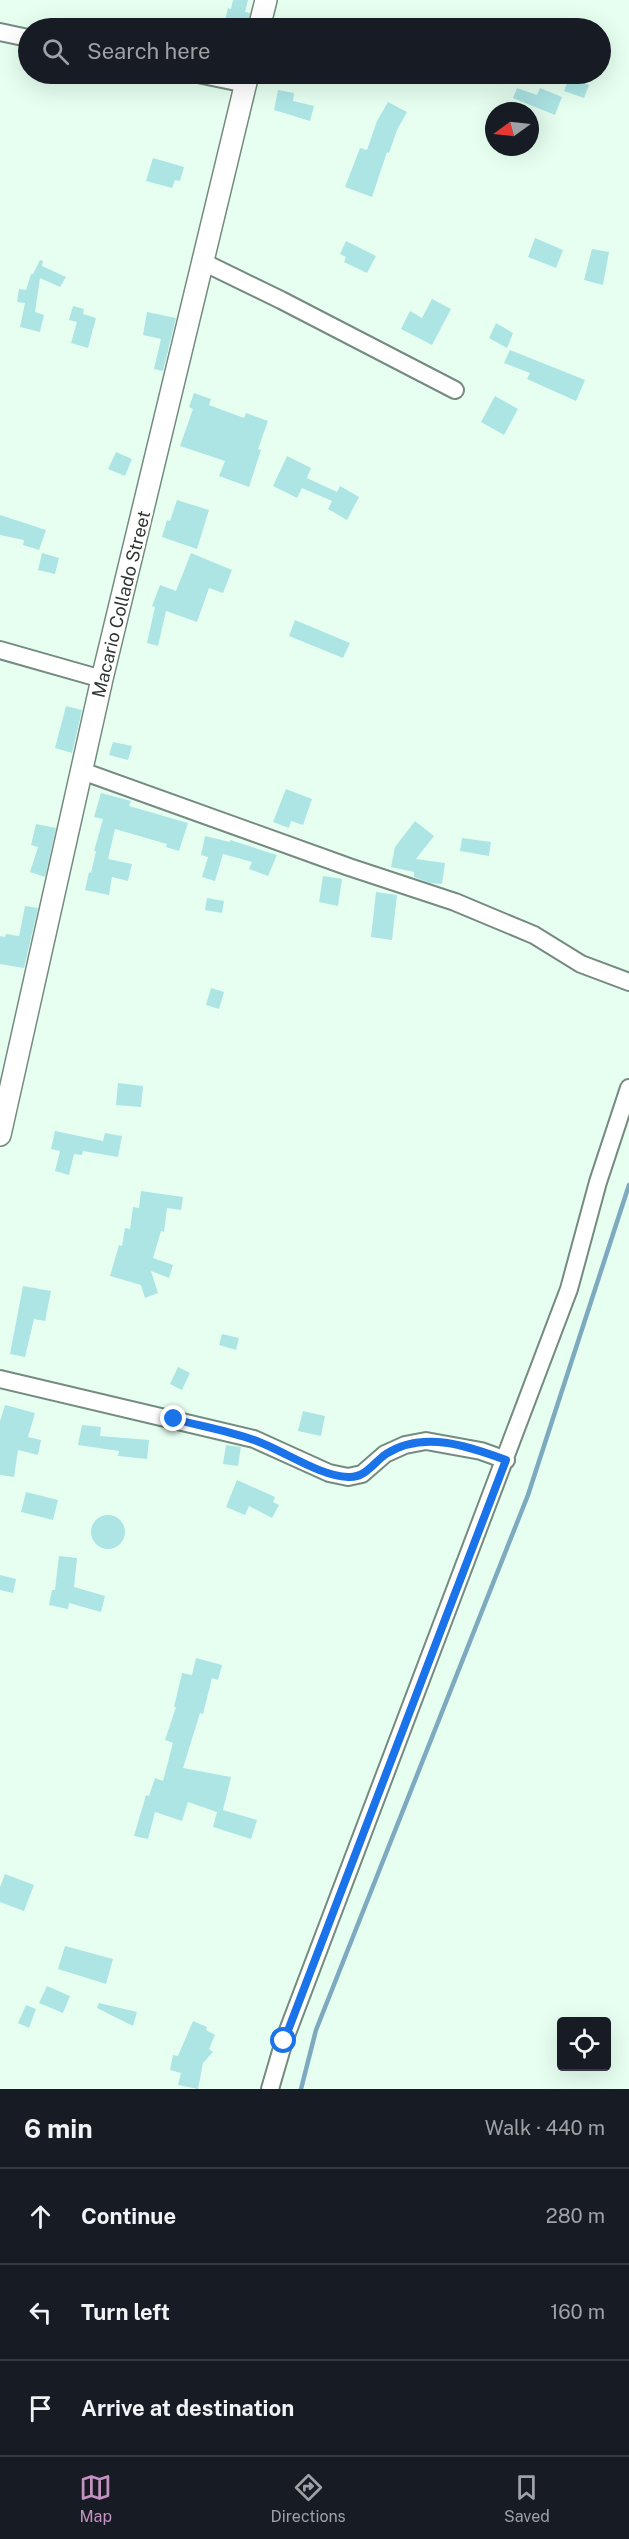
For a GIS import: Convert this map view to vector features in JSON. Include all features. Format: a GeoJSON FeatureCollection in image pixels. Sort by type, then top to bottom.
{"type":"FeatureCollection","features":[{"type":"Feature","properties":{"kind":"street"},"geometry":{"type":"LineString","coordinates":[[262,18],[266,0]]}},
{"type":"Feature","properties":{"kind":"street"},"geometry":{"type":"LineString","coordinates":[[0,32],[18,36]]}},
{"type":"Feature","properties":{"kind":"street","name":"Macario Collado Street"},"geometry":{"type":"LineString","coordinates":[[1,1126],[102,679],[246,84]]}},
{"type":"Feature","properties":{"kind":"street"},"geometry":{"type":"LineString","coordinates":[[203,262],[455,390]]}},
{"type":"Feature","properties":{"kind":"street"},"geometry":{"type":"LineString","coordinates":[[0,650],[102,679]]}},
{"type":"Feature","properties":{"kind":"street"},"geometry":{"type":"LineString","coordinates":[[82,771],[338,863],[455,902],[534,935],[581,964],[629,982]]}},
{"type":"Feature","properties":{"kind":"street"},"geometry":{"type":"LineString","coordinates":[[270,2089],[284,2041],[569,1289],[598,1182],[629,1088]]}},
{"type":"Feature","properties":{"kind":"street"},"geometry":{"type":"LineString","coordinates":[[0,1379],[254,1439],[329,1473],[348,1477],[363,1474],[386,1454],[405,1445],[426,1441],[481,1451],[506,1460]]}},
{"type":"Feature","properties":{"kind":"building"},"geometry":{"type":"Polygon","coordinates":[[[233,0],[248,0],[245,12],[250,13],[249,18],[226,18],[228,8],[231,9],[233,0]]]}},
{"type":"Feature","properties":{"kind":"building"},"geometry":{"type":"Polygon","coordinates":[[[567,84],[589,85],[584,98],[564,91],[567,84]]]}},
{"type":"Feature","properties":{"kind":"building"},"geometry":{"type":"Polygon","coordinates":[[[517,88],[537,95],[540,88],[562,97],[555,115],[539,109],[539,102],[523,102],[513,98],[517,88]]]}},
{"type":"Feature","properties":{"kind":"building"},"geometry":{"type":"Polygon","coordinates":[[[278,90],[294,93],[293,101],[314,106],[310,121],[274,110],[278,90]]]}},
{"type":"Feature","properties":{"kind":"building"},"geometry":{"type":"Polygon","coordinates":[[[388,102],[407,112],[397,130],[389,153],[387,152],[372,197],[345,187],[360,148],[367,150],[377,121],[388,102]]]}},
{"type":"Feature","properties":{"kind":"building"},"geometry":{"type":"Polygon","coordinates":[[[153,158],[184,167],[180,181],[175,180],[172,188],[146,181],[153,158]]]}},
{"type":"Feature","properties":{"kind":"building"},"geometry":{"type":"Polygon","coordinates":[[[535,238],[563,250],[556,268],[528,257],[535,238]]]}},
{"type":"Feature","properties":{"kind":"building"},"geometry":{"type":"Polygon","coordinates":[[[346,241],[376,256],[367,273],[344,262],[346,257],[340,254],[346,241]]]}},
{"type":"Feature","properties":{"kind":"building"},"geometry":{"type":"Polygon","coordinates":[[[592,249],[609,252],[603,285],[584,280],[592,249]]]}},
{"type":"Feature","properties":{"kind":"building"},"geometry":{"type":"Polygon","coordinates":[[[40,260],[43,261],[42,266],[66,277],[60,287],[40,278],[35,312],[44,315],[40,332],[20,327],[25,303],[17,302],[19,289],[26,290],[31,274],[40,260]]]}},
{"type":"Feature","properties":{"kind":"building"},"geometry":{"type":"Polygon","coordinates":[[[432,299],[451,309],[432,345],[401,329],[410,311],[422,318],[432,299]]]}},
{"type":"Feature","properties":{"kind":"building"},"geometry":{"type":"Polygon","coordinates":[[[73,306],[84,309],[83,314],[96,318],[88,348],[71,343],[77,322],[69,320],[73,306]]]}},
{"type":"Feature","properties":{"kind":"building"},"geometry":{"type":"Polygon","coordinates":[[[147,312],[176,318],[163,371],[154,369],[161,339],[143,335],[147,312]]]}},
{"type":"Feature","properties":{"kind":"building"},"geometry":{"type":"Polygon","coordinates":[[[496,323],[513,333],[507,348],[489,338],[496,323]]]}},
{"type":"Feature","properties":{"kind":"building"},"geometry":{"type":"Polygon","coordinates":[[[510,350],[585,380],[576,401],[527,379],[530,373],[504,363],[510,350]]]}},
{"type":"Feature","properties":{"kind":"building"},"geometry":{"type":"Polygon","coordinates":[[[194,393],[211,399],[209,405],[244,418],[246,413],[268,421],[258,449],[261,450],[249,487],[219,476],[225,461],[180,446],[193,409],[189,407],[194,393]]]}},
{"type":"Feature","properties":{"kind":"building"},"geometry":{"type":"Polygon","coordinates":[[[495,396],[518,409],[504,435],[481,422],[495,396]]]}},
{"type":"Feature","properties":{"kind":"building"},"geometry":{"type":"Polygon","coordinates":[[[116,452],[132,459],[125,476],[108,469],[116,452]]]}},
{"type":"Feature","properties":{"kind":"building"},"geometry":{"type":"Polygon","coordinates":[[[287,456],[311,468],[307,478],[337,492],[340,486],[359,497],[347,520],[328,509],[332,501],[302,488],[297,498],[273,486],[287,456]]]}},
{"type":"Feature","properties":{"kind":"building"},"geometry":{"type":"Polygon","coordinates":[[[177,500],[209,510],[197,549],[162,537],[177,500]]]}},
{"type":"Feature","properties":{"kind":"building"},"geometry":{"type":"Polygon","coordinates":[[[0,515],[46,530],[39,550],[23,545],[24,540],[0,535],[0,515]]]}},
{"type":"Feature","properties":{"kind":"building"},"geometry":{"type":"Polygon","coordinates":[[[42,553],[59,558],[55,574],[38,570],[42,553]]]}},
{"type":"Feature","properties":{"kind":"building"},"geometry":{"type":"Polygon","coordinates":[[[191,553],[232,570],[223,593],[209,588],[197,622],[166,611],[158,646],[147,643],[155,607],[152,606],[160,585],[176,591],[191,553]]]}},
{"type":"Feature","properties":{"kind":"building"},"geometry":{"type":"Polygon","coordinates":[[[295,620],[350,643],[343,658],[289,636],[295,620]]]}},
{"type":"Feature","properties":{"kind":"building"},"geometry":{"type":"Polygon","coordinates":[[[66,706],[82,710],[72,753],[55,748],[66,706]]]}},
{"type":"Feature","properties":{"kind":"building"},"geometry":{"type":"Polygon","coordinates":[[[113,742],[132,746],[128,760],[109,755],[113,742]]]}},
{"type":"Feature","properties":{"kind":"building"},"geometry":{"type":"Polygon","coordinates":[[[286,789],[312,799],[303,825],[291,821],[289,828],[273,822],[286,789]]]}},
{"type":"Feature","properties":{"kind":"building"},"geometry":{"type":"Polygon","coordinates":[[[101,793],[131,801],[129,806],[188,823],[179,851],[166,847],[167,844],[115,829],[108,859],[132,864],[128,881],[112,877],[109,895],[85,890],[103,819],[94,817],[101,793]]]}},
{"type":"Feature","properties":{"kind":"building"},"geometry":{"type":"Polygon","coordinates":[[[415,821],[434,836],[416,859],[445,863],[442,884],[430,883],[414,877],[414,872],[391,867],[395,847],[415,821]]]}},
{"type":"Feature","properties":{"kind":"building"},"geometry":{"type":"Polygon","coordinates":[[[36,824],[56,828],[45,877],[30,872],[38,847],[31,845],[36,824]]]}},
{"type":"Feature","properties":{"kind":"building"},"geometry":{"type":"Polygon","coordinates":[[[205,836],[230,842],[230,840],[277,855],[268,876],[249,869],[252,862],[223,854],[215,881],[202,877],[208,857],[201,855],[205,836]]]}},
{"type":"Feature","properties":{"kind":"building"},"geometry":{"type":"Polygon","coordinates":[[[462,838],[491,842],[489,856],[460,851],[462,838]]]}},
{"type":"Feature","properties":{"kind":"building"},"geometry":{"type":"Polygon","coordinates":[[[323,876],[342,879],[338,906],[319,902],[323,876]]]}},
{"type":"Feature","properties":{"kind":"building"},"geometry":{"type":"Polygon","coordinates":[[[376,892],[397,895],[392,940],[371,937],[376,892]]]}},
{"type":"Feature","properties":{"kind":"building"},"geometry":{"type":"Polygon","coordinates":[[[207,898],[224,901],[222,913],[205,910],[207,898]]]}},
{"type":"Feature","properties":{"kind":"building"},"geometry":{"type":"Polygon","coordinates":[[[25,906],[38,908],[24,968],[0,964],[0,936],[5,937],[6,934],[19,936],[25,906]]]}},
{"type":"Feature","properties":{"kind":"building"},"geometry":{"type":"Polygon","coordinates":[[[211,988],[224,992],[219,1009],[206,1005],[211,988]]]}},
{"type":"Feature","properties":{"kind":"building"},"geometry":{"type":"Polygon","coordinates":[[[118,1083],[143,1086],[141,1107],[116,1105],[118,1083]]]}},
{"type":"Feature","properties":{"kind":"building"},"geometry":{"type":"Polygon","coordinates":[[[55,1131],[103,1141],[105,1133],[122,1136],[118,1157],[83,1151],[82,1155],[74,1154],[69,1175],[55,1171],[60,1151],[51,1149],[55,1131]]]}},
{"type":"Feature","properties":{"kind":"building"},"geometry":{"type":"Polygon","coordinates":[[[141,1191],[183,1197],[181,1210],[167,1208],[164,1232],[161,1231],[153,1258],[173,1265],[169,1278],[151,1271],[158,1293],[145,1298],[141,1285],[110,1276],[119,1245],[122,1246],[125,1228],[130,1229],[133,1207],[139,1208],[141,1191]]]}},
{"type":"Feature","properties":{"kind":"building"},"geometry":{"type":"Polygon","coordinates":[[[23,1286],[51,1291],[45,1321],[34,1319],[25,1357],[10,1354],[23,1286]]]}},
{"type":"Feature","properties":{"kind":"building"},"geometry":{"type":"Polygon","coordinates":[[[222,1334],[239,1338],[236,1350],[219,1345],[222,1334]]]}},
{"type":"Feature","properties":{"kind":"building"},"geometry":{"type":"Polygon","coordinates":[[[178,1367],[190,1373],[182,1390],[170,1384],[178,1367]]]}},
{"type":"Feature","properties":{"kind":"building"},"geometry":{"type":"Polygon","coordinates":[[[5,1405],[35,1413],[28,1437],[41,1440],[38,1455],[18,1450],[14,1477],[0,1475],[0,1421],[5,1405]]]}},
{"type":"Feature","properties":{"kind":"building"},"geometry":{"type":"Polygon","coordinates":[[[303,1411],[325,1416],[321,1436],[298,1431],[303,1411]]]}},
{"type":"Feature","properties":{"kind":"building"},"geometry":{"type":"Polygon","coordinates":[[[82,1425],[101,1427],[100,1436],[149,1440],[147,1459],[118,1456],[119,1451],[78,1445],[82,1425]]]}},
{"type":"Feature","properties":{"kind":"building"},"geometry":{"type":"Polygon","coordinates":[[[226,1445],[241,1447],[238,1466],[223,1464],[226,1445]]]}},
{"type":"Feature","properties":{"kind":"building"},"geometry":{"type":"Polygon","coordinates":[[[237,1480],[275,1497],[273,1502],[279,1505],[272,1518],[249,1506],[245,1515],[226,1507],[237,1480]]]}},
{"type":"Feature","properties":{"kind":"building"},"geometry":{"type":"Polygon","coordinates":[[[26,1492],[58,1500],[53,1520],[21,1512],[26,1492]]]}},
{"type":"Feature","properties":{"kind":"building"},"geometry":{"type":"Polygon","coordinates":[[[108,1515],[120,1520],[125,1532],[120,1544],[108,1549],[96,1544],[91,1532],[96,1520],[108,1515]]]}},
{"type":"Feature","properties":{"kind":"building"},"geometry":{"type":"Polygon","coordinates":[[[59,1556],[77,1558],[74,1587],[105,1596],[101,1612],[69,1603],[68,1609],[49,1605],[52,1590],[55,1590],[59,1556]]]}},
{"type":"Feature","properties":{"kind":"building"},"geometry":{"type":"Polygon","coordinates":[[[0,1575],[16,1579],[13,1593],[0,1590],[0,1575]]]}},
{"type":"Feature","properties":{"kind":"building"},"geometry":{"type":"Polygon","coordinates":[[[196,1658],[222,1665],[218,1680],[212,1678],[203,1714],[200,1713],[183,1768],[231,1777],[223,1810],[257,1820],[251,1839],[213,1827],[217,1812],[188,1802],[182,1821],[155,1812],[148,1839],[134,1836],[146,1795],[149,1796],[155,1778],[163,1781],[173,1743],[165,1740],[176,1707],[174,1707],[182,1673],[192,1675],[196,1658]]]}},
{"type":"Feature","properties":{"kind":"building"},"geometry":{"type":"Polygon","coordinates":[[[5,1874],[34,1885],[24,1911],[0,1902],[0,1887],[5,1874]]]}},
{"type":"Feature","properties":{"kind":"building"},"geometry":{"type":"Polygon","coordinates":[[[65,1946],[113,1959],[106,1984],[58,1969],[65,1946]]]}},
{"type":"Feature","properties":{"kind":"building"},"geometry":{"type":"Polygon","coordinates":[[[47,1986],[70,1996],[63,2013],[39,2003],[47,1986]]]}},
{"type":"Feature","properties":{"kind":"building"},"geometry":{"type":"Polygon","coordinates":[[[99,2003],[137,2012],[133,2026],[97,2008],[99,2003]]]}},
{"type":"Feature","properties":{"kind":"building"},"geometry":{"type":"Polygon","coordinates":[[[26,2005],[36,2009],[29,2028],[18,2023],[26,2005]]]}},
{"type":"Feature","properties":{"kind":"building"},"geometry":{"type":"Polygon","coordinates":[[[193,2021],[207,2027],[206,2030],[215,2035],[209,2049],[213,2052],[203,2063],[198,2089],[178,2085],[181,2073],[170,2070],[173,2055],[178,2056],[193,2021]]]}},
{"type":"Feature","properties":{"kind":"waterway"},"geometry":{"type":"LineString","coordinates":[[301,2089],[316,2030],[528,1495],[629,1185]]}},
{"type":"Feature","properties":{"kind":"route"},"geometry":{"type":"LineString","coordinates":[[174,1419],[254,1439],[329,1473],[348,1477],[363,1474],[386,1454],[405,1445],[426,1441],[481,1451],[506,1460],[284,2041]]}}]}
